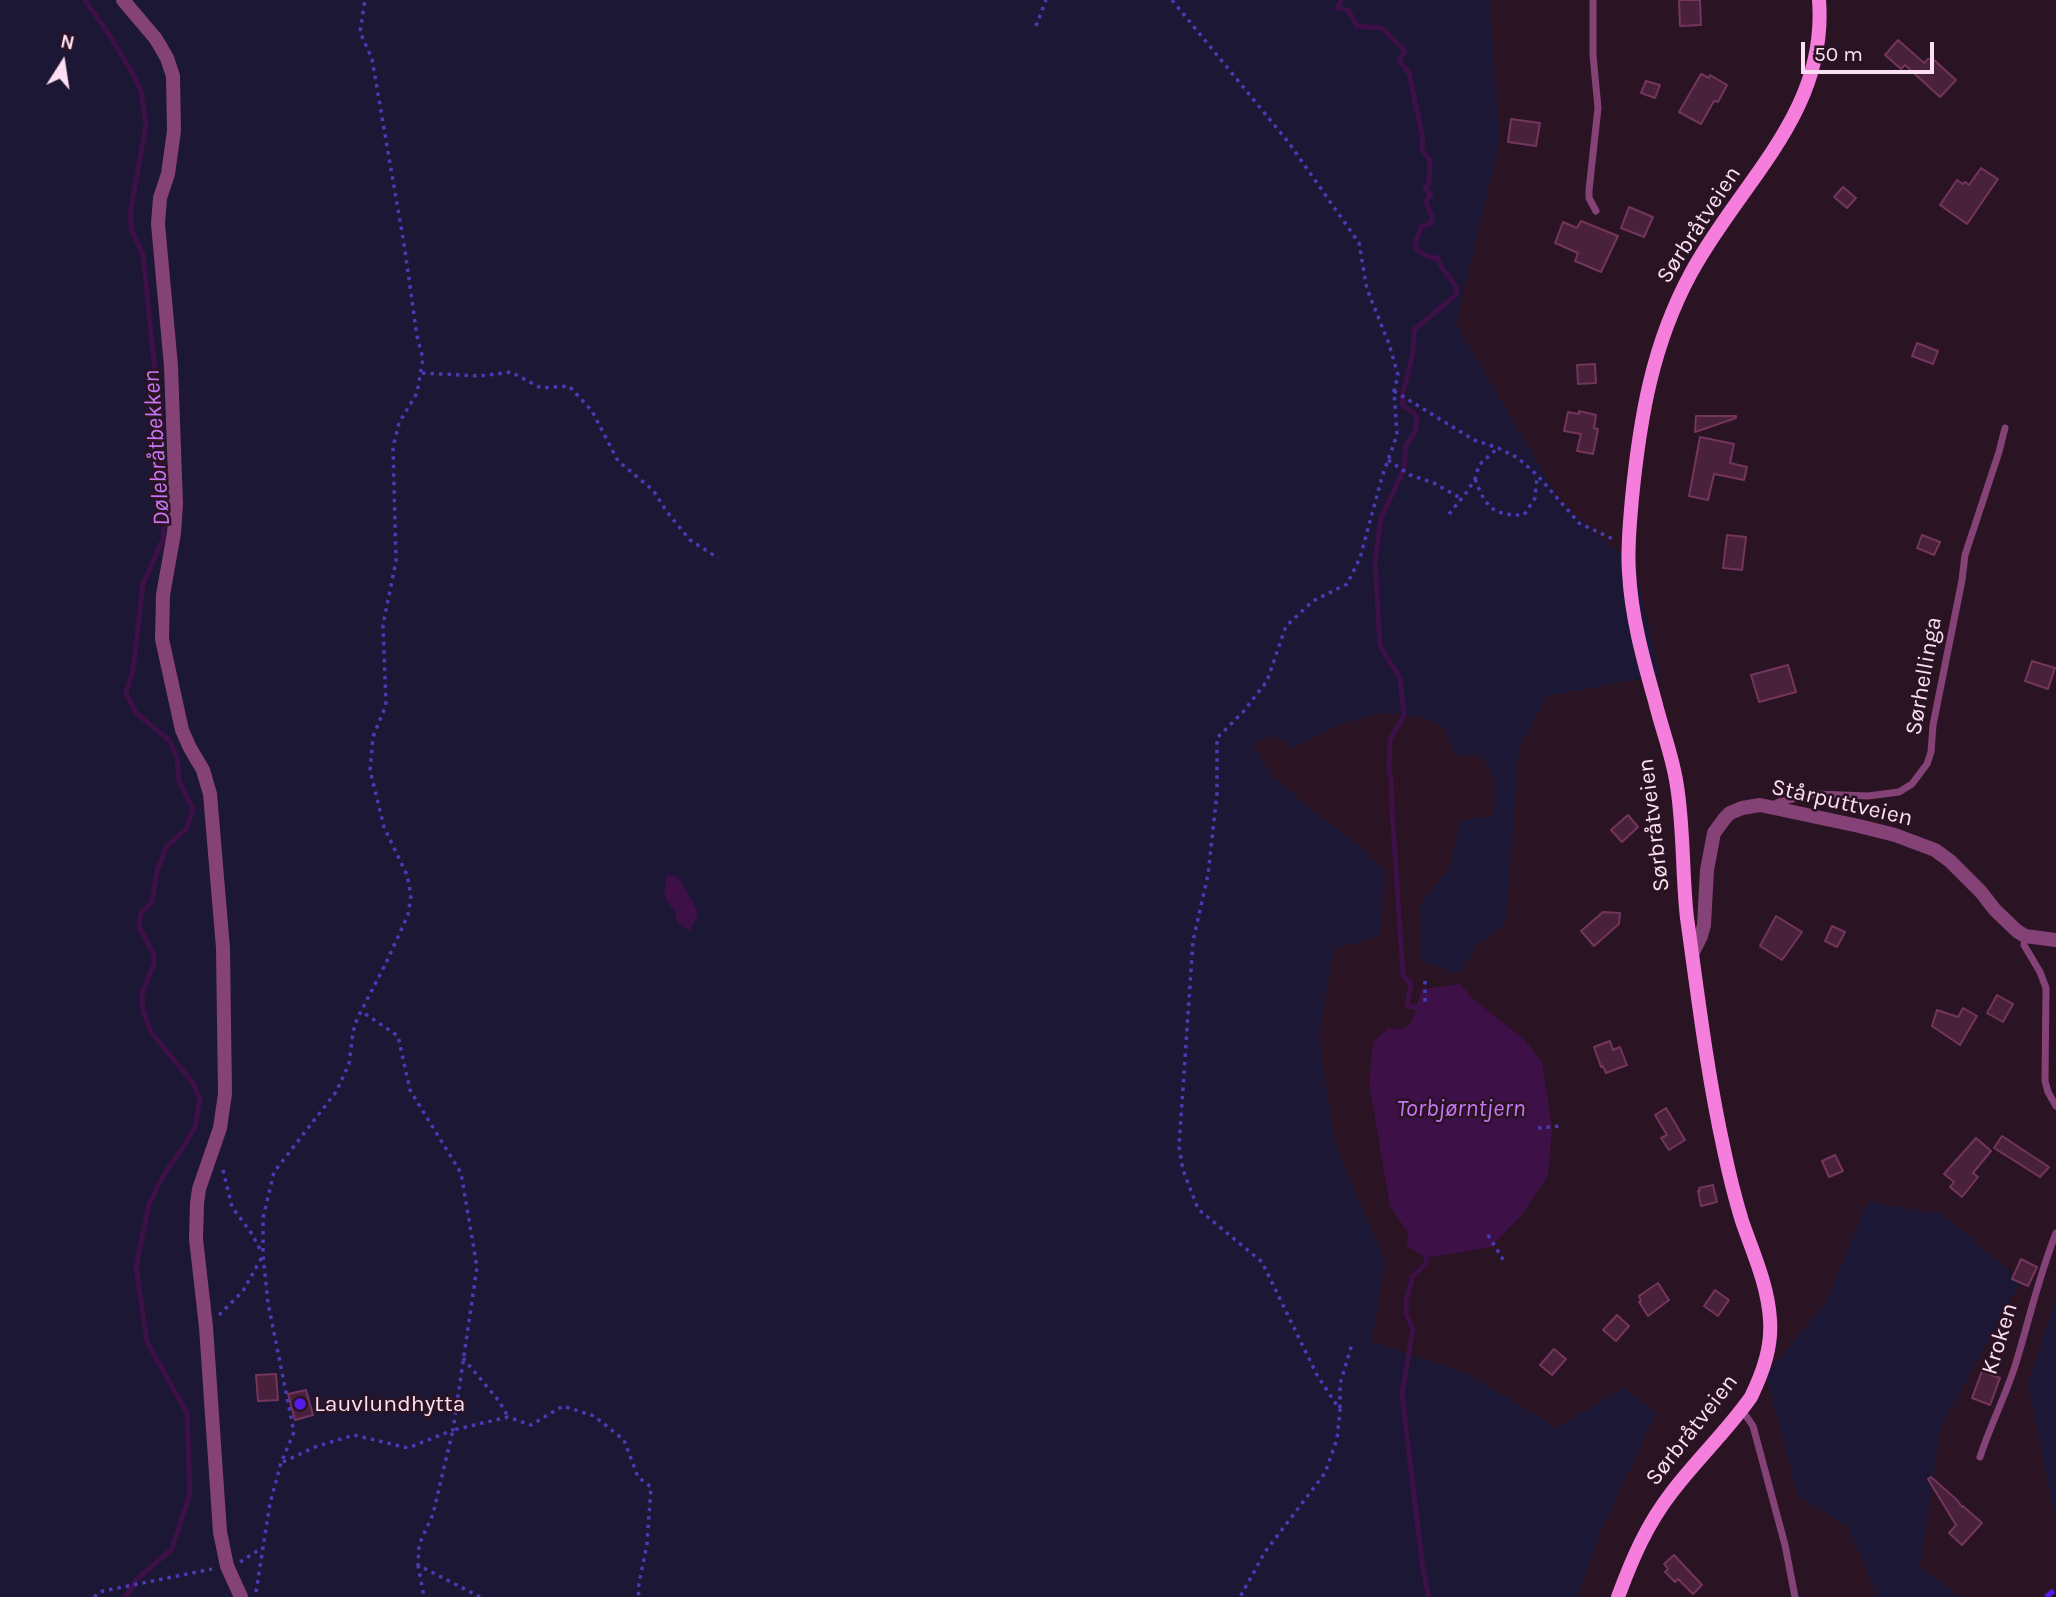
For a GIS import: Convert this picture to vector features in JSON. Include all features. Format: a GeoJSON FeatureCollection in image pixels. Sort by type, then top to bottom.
{"type":"FeatureCollection","features":[{"type":"Feature","properties":{"kind":"street"},"geometry":{"type":"LineString","coordinates":[[123,0],[156,39],[173,76],[174,131],[168,174],[160,198],[158,225],[171,366],[176,504],[174,533],[163,595],[162,639],[182,730],[203,770],[210,794],[223,948],[225,1094],[220,1128],[199,1189],[196,1239],[206,1327],[220,1532],[227,1566],[241,1597]]}},
{"type":"Feature","properties":{"kind":"street","name":"Sørbråtveien"},"geometry":{"type":"LineString","coordinates":[[1618,1597],[1634,1555],[1655,1515],[1742,1410],[1760,1378],[1770,1344],[1769,1307],[1737,1203],[1705,1048],[1687,917],[1675,770],[1635,620],[1628,568],[1640,429],[1652,370],[1675,304],[1705,249],[1773,153],[1790,124],[1808,81],[1819,45],[1819,0]]}},
{"type":"Feature","properties":{"kind":"street","name":"Stårputtveien"},"geometry":{"type":"LineString","coordinates":[[1693,952],[1702,936],[1704,925],[1707,870],[1714,833],[1731,813],[1760,805],[1895,835],[1936,850],[1981,892],[2006,922],[2025,936]]}},
{"type":"Feature","properties":{"kind":"street"},"geometry":{"type":"LineString","coordinates":[[2025,936],[2056,940]]}},
{"type":"Feature","properties":{"kind":"lane"},"geometry":{"type":"LineString","coordinates":[[1593,0],[1593,55],[1598,108],[1589,198],[1596,211]]}},
{"type":"Feature","properties":{"kind":"lane","name":"Sørhellinga"},"geometry":{"type":"LineString","coordinates":[[1769,807],[1779,802],[1816,794],[1868,796],[1899,792],[1912,784],[1927,764],[1965,555],[2005,428]]}},
{"type":"Feature","properties":{"kind":"lane"},"geometry":{"type":"LineString","coordinates":[[2025,936],[2024,945],[2046,988],[2045,1081],[2056,1106]]}},
{"type":"Feature","properties":{"kind":"lane","name":"Kroken"},"geometry":{"type":"LineString","coordinates":[[1980,1457],[2014,1370],[2033,1297],[2056,1233]]}},
{"type":"Feature","properties":{"kind":"lane"},"geometry":{"type":"LineString","coordinates":[[1742,1410],[1753,1426],[1785,1545],[1795,1597]]}},
{"type":"Feature","properties":{"kind":"path"},"geometry":{"type":"LineString","coordinates":[[256,1597],[270,1503],[281,1463],[294,1432],[268,1303],[263,1255],[263,1218],[274,1172],[336,1092],[349,1064],[353,1032],[408,915],[411,895],[407,876],[384,827],[370,770],[373,737],[386,705],[383,625],[396,561],[393,447],[399,424],[417,393],[423,359],[372,60],[360,32],[365,0]]}},
{"type":"Feature","properties":{"kind":"path"},"geometry":{"type":"LineString","coordinates":[[1036,26],[1046,0]]}},
{"type":"Feature","properties":{"kind":"path"},"geometry":{"type":"LineString","coordinates":[[1172,0],[1289,143],[1359,243],[1367,289],[1398,375],[1394,391],[1396,435],[1360,558],[1347,584],[1313,601],[1286,626],[1267,681],[1243,712],[1217,738],[1217,793],[1208,875],[1193,941],[1179,1147],[1182,1170],[1198,1209],[1262,1262],[1317,1375],[1340,1410]]}},
{"type":"Feature","properties":{"kind":"path"},"geometry":{"type":"LineString","coordinates":[[421,373],[480,376],[511,372],[541,388],[569,386],[592,411],[618,461],[653,490],[690,540],[718,558]]}},
{"type":"Feature","properties":{"kind":"path"},"geometry":{"type":"LineString","coordinates":[[1394,391],[1474,440],[1518,458],[1537,475],[1579,523],[1629,547]]}},
{"type":"Feature","properties":{"kind":"path"},"geometry":{"type":"LineString","coordinates":[[1449,514],[1475,479],[1479,465],[1498,448]]}},
{"type":"Feature","properties":{"kind":"path"},"geometry":{"type":"LineString","coordinates":[[1388,460],[1410,475],[1434,483],[1462,499]]}},
{"type":"Feature","properties":{"kind":"path"},"geometry":{"type":"LineString","coordinates":[[1475,479],[1481,494],[1492,508],[1505,516],[1524,515],[1535,498],[1537,475]]}},
{"type":"Feature","properties":{"kind":"path"},"geometry":{"type":"LineString","coordinates":[[1424,981],[1425,1002]]}},
{"type":"Feature","properties":{"kind":"path"},"geometry":{"type":"LineString","coordinates":[[361,1011],[398,1036],[410,1090],[461,1173],[477,1267],[453,1430],[433,1514],[419,1545],[418,1565],[424,1597]]}},
{"type":"Feature","properties":{"kind":"path"},"geometry":{"type":"LineString","coordinates":[[1538,1128],[1561,1126]]}},
{"type":"Feature","properties":{"kind":"path"},"geometry":{"type":"LineString","coordinates":[[222,1167],[232,1207],[263,1255]]}},
{"type":"Feature","properties":{"kind":"path"},"geometry":{"type":"LineString","coordinates":[[1488,1235],[1504,1261]]}},
{"type":"Feature","properties":{"kind":"path"},"geometry":{"type":"LineString","coordinates":[[206,1327],[243,1290],[263,1255]]}},
{"type":"Feature","properties":{"kind":"path"},"geometry":{"type":"LineString","coordinates":[[1240,1597],[1265,1552],[1325,1474],[1337,1439],[1340,1384],[1352,1344]]}},
{"type":"Feature","properties":{"kind":"path"},"geometry":{"type":"LineString","coordinates":[[463,1358],[508,1417]]}},
{"type":"Feature","properties":{"kind":"path"},"geometry":{"type":"LineString","coordinates":[[281,1463],[315,1447],[354,1435],[408,1448],[453,1430],[508,1417],[531,1425],[563,1406],[594,1416],[624,1440],[638,1477],[651,1487],[647,1544],[638,1589],[639,1597]]}},
{"type":"Feature","properties":{"kind":"path"},"geometry":{"type":"LineString","coordinates":[[94,1597],[103,1591],[239,1563],[262,1548]]}},
{"type":"Feature","properties":{"kind":"path"},"geometry":{"type":"LineString","coordinates":[[418,1565],[480,1597]]}},
{"type":"Feature","properties":{"kind":"shaded area"},"geometry":{"type":"Polygon","coordinates":[[[0,0],[1489,0],[1500,141],[1456,324],[1562,504],[1633,564],[1661,675],[1547,696],[1519,748],[1506,922],[1477,945],[1459,975],[1421,961],[1420,904],[1450,867],[1460,821],[1494,815],[1495,779],[1480,754],[1457,756],[1443,727],[1419,717],[1387,713],[1341,723],[1293,748],[1274,735],[1252,743],[1273,778],[1385,869],[1380,937],[1334,948],[1319,1038],[1335,1142],[1385,1262],[1372,1342],[1466,1373],[1557,1428],[1624,1387],[1656,1413],[1601,1531],[1578,1597],[0,1597],[0,0]]]}},
{"type":"Feature","properties":{"kind":"shaded area"},"geometry":{"type":"Polygon","coordinates":[[[1868,1201],[1944,1215],[2021,1280],[1940,1429],[1920,1568],[1960,1597],[1877,1597],[1848,1526],[1798,1497],[1766,1375],[1826,1303],[1868,1201]]]}},
{"type":"Feature","properties":{"kind":"shaded area"},"geometry":{"type":"Polygon","coordinates":[[[2056,1296],[2056,1519],[2055,1519],[2028,1385],[2056,1296]]]}},
{"type":"Feature","properties":{"kind":"water"},"geometry":{"type":"Polygon","coordinates":[[[667,875],[675,876],[681,881],[698,912],[689,931],[677,922],[675,912],[667,901],[664,892],[667,875]]]}},
{"type":"Feature","properties":{"kind":"water","name":"Torbjørntjern"},"geometry":{"type":"Polygon","coordinates":[[[1460,984],[1475,1001],[1524,1039],[1542,1062],[1552,1128],[1548,1176],[1522,1215],[1491,1247],[1426,1258],[1407,1246],[1408,1233],[1390,1206],[1369,1084],[1373,1042],[1388,1028],[1402,1029],[1411,1024],[1422,989],[1460,984]]]}},
{"type":"Feature","properties":{"kind":"building"},"geometry":{"type":"Polygon","coordinates":[[[1679,0],[1700,0],[1701,25],[1680,26],[1679,0]]]}},
{"type":"Feature","properties":{"kind":"building"},"geometry":{"type":"Polygon","coordinates":[[[1898,40],[1924,63],[1933,59],[1956,80],[1940,97],[1905,65],[1901,69],[1885,55],[1898,40]]]}},
{"type":"Feature","properties":{"kind":"building"},"geometry":{"type":"Polygon","coordinates":[[[1701,74],[1709,78],[1710,75],[1727,85],[1701,124],[1679,112],[1701,74]]]}},
{"type":"Feature","properties":{"kind":"building"},"geometry":{"type":"Polygon","coordinates":[[[1646,81],[1660,85],[1655,98],[1641,93],[1646,81]]]}},
{"type":"Feature","properties":{"kind":"building"},"geometry":{"type":"Polygon","coordinates":[[[1511,119],[1540,123],[1536,146],[1508,142],[1511,119]]]}},
{"type":"Feature","properties":{"kind":"building"},"geometry":{"type":"Polygon","coordinates":[[[1981,168],[1998,179],[1967,224],[1940,205],[1957,180],[1969,185],[1981,168]]]}},
{"type":"Feature","properties":{"kind":"building"},"geometry":{"type":"Polygon","coordinates":[[[1843,187],[1856,198],[1847,208],[1834,197],[1843,187]]]}},
{"type":"Feature","properties":{"kind":"building"},"geometry":{"type":"Polygon","coordinates":[[[1629,207],[1653,217],[1644,237],[1621,228],[1629,207]]]}},
{"type":"Feature","properties":{"kind":"building"},"geometry":{"type":"Polygon","coordinates":[[[1581,221],[1618,236],[1601,272],[1575,261],[1578,253],[1555,243],[1563,222],[1577,228],[1581,221]]]}},
{"type":"Feature","properties":{"kind":"building"},"geometry":{"type":"Polygon","coordinates":[[[1917,343],[1938,351],[1933,364],[1912,356],[1917,343]]]}},
{"type":"Feature","properties":{"kind":"building"},"geometry":{"type":"Polygon","coordinates":[[[1595,364],[1596,383],[1578,384],[1577,365],[1595,364]]]}},
{"type":"Feature","properties":{"kind":"building"},"geometry":{"type":"Polygon","coordinates":[[[1579,411],[1596,415],[1594,428],[1598,429],[1593,454],[1577,451],[1581,434],[1564,431],[1568,412],[1579,414],[1579,411]]]}},
{"type":"Feature","properties":{"kind":"building"},"geometry":{"type":"Polygon","coordinates":[[[1696,416],[1736,416],[1736,418],[1695,432],[1696,416]]]}},
{"type":"Feature","properties":{"kind":"building"},"geometry":{"type":"Polygon","coordinates":[[[1700,437],[1734,444],[1730,463],[1747,467],[1744,480],[1714,474],[1708,500],[1689,496],[1700,437]]]}},
{"type":"Feature","properties":{"kind":"building"},"geometry":{"type":"Polygon","coordinates":[[[1727,535],[1746,537],[1742,570],[1723,568],[1727,535]]]}},
{"type":"Feature","properties":{"kind":"building"},"geometry":{"type":"Polygon","coordinates":[[[1922,535],[1940,542],[1934,555],[1917,548],[1922,535]]]}},
{"type":"Feature","properties":{"kind":"building"},"geometry":{"type":"Polygon","coordinates":[[[2032,661],[2055,668],[2048,689],[2025,681],[2032,661]]]}},
{"type":"Feature","properties":{"kind":"building"},"geometry":{"type":"Polygon","coordinates":[[[1788,665],[1796,692],[1759,702],[1751,675],[1788,665]]]}},
{"type":"Feature","properties":{"kind":"building"},"geometry":{"type":"Polygon","coordinates":[[[1628,815],[1638,827],[1622,842],[1611,830],[1628,815]]]}},
{"type":"Feature","properties":{"kind":"building"},"geometry":{"type":"Polygon","coordinates":[[[1603,912],[1620,913],[1619,924],[1594,946],[1581,931],[1603,912]]]}},
{"type":"Feature","properties":{"kind":"building"},"geometry":{"type":"Polygon","coordinates":[[[1776,916],[1802,932],[1782,960],[1760,946],[1776,916]]]}},
{"type":"Feature","properties":{"kind":"building"},"geometry":{"type":"Polygon","coordinates":[[[1832,926],[1845,932],[1837,947],[1825,941],[1832,926]]]}},
{"type":"Feature","properties":{"kind":"building"},"geometry":{"type":"Polygon","coordinates":[[[1997,995],[2013,1004],[2003,1022],[1987,1013],[1997,995]]]}},
{"type":"Feature","properties":{"kind":"building"},"geometry":{"type":"Polygon","coordinates":[[[1963,1008],[1977,1016],[1960,1045],[1932,1026],[1937,1010],[1958,1017],[1963,1008]]]}},
{"type":"Feature","properties":{"kind":"building"},"geometry":{"type":"Polygon","coordinates":[[[1610,1041],[1613,1050],[1620,1047],[1627,1065],[1606,1073],[1594,1047],[1610,1041]]]}},
{"type":"Feature","properties":{"kind":"building"},"geometry":{"type":"Polygon","coordinates":[[[1666,1108],[1685,1140],[1669,1150],[1661,1138],[1667,1135],[1655,1115],[1666,1108]]]}},
{"type":"Feature","properties":{"kind":"building"},"geometry":{"type":"Polygon","coordinates":[[[2002,1136],[2049,1167],[2040,1177],[1994,1148],[2002,1136]]]}},
{"type":"Feature","properties":{"kind":"building"},"geometry":{"type":"Polygon","coordinates":[[[1976,1138],[1991,1151],[1973,1173],[1978,1177],[1962,1197],[1950,1187],[1954,1182],[1944,1174],[1976,1138]]]}},
{"type":"Feature","properties":{"kind":"building"},"geometry":{"type":"Polygon","coordinates":[[[1835,1155],[1843,1171],[1829,1177],[1822,1161],[1835,1155]]]}},
{"type":"Feature","properties":{"kind":"building"},"geometry":{"type":"Polygon","coordinates":[[[1713,1185],[1717,1202],[1701,1206],[1699,1188],[1713,1185]]]}},
{"type":"Feature","properties":{"kind":"building"},"geometry":{"type":"Polygon","coordinates":[[[2021,1259],[2037,1267],[2028,1286],[2012,1279],[2021,1259]]]}},
{"type":"Feature","properties":{"kind":"building"},"geometry":{"type":"Polygon","coordinates":[[[1658,1283],[1669,1300],[1648,1316],[1639,1302],[1639,1296],[1658,1283]]]}},
{"type":"Feature","properties":{"kind":"building"},"geometry":{"type":"Polygon","coordinates":[[[1715,1290],[1729,1300],[1718,1316],[1704,1306],[1715,1290]]]}},
{"type":"Feature","properties":{"kind":"building"},"geometry":{"type":"Polygon","coordinates":[[[1617,1315],[1629,1326],[1616,1341],[1603,1330],[1617,1315]]]}},
{"type":"Feature","properties":{"kind":"building"},"geometry":{"type":"Polygon","coordinates":[[[1554,1349],[1566,1359],[1552,1375],[1540,1365],[1554,1349]]]}},
{"type":"Feature","properties":{"kind":"building"},"geometry":{"type":"Polygon","coordinates":[[[1982,1371],[2000,1378],[1990,1405],[1972,1398],[1982,1371]]]}},
{"type":"Feature","properties":{"kind":"building"},"geometry":{"type":"Polygon","coordinates":[[[276,1374],[278,1400],[258,1401],[256,1375],[276,1374]]]}},
{"type":"Feature","properties":{"kind":"building","name":"Lauvlundhytta"},"geometry":{"type":"Polygon","coordinates":[[[306,1390],[313,1415],[295,1420],[288,1394],[306,1390]]]}},
{"type":"Feature","properties":{"kind":"building"},"geometry":{"type":"Polygon","coordinates":[[[1931,1477],[1982,1523],[1962,1545],[1949,1533],[1956,1525],[1928,1479],[1931,1477]]]}},
{"type":"Feature","properties":{"kind":"building"},"geometry":{"type":"Polygon","coordinates":[[[1674,1555],[1702,1585],[1693,1594],[1678,1579],[1675,1582],[1665,1572],[1668,1569],[1664,1564],[1674,1555]]]}},
{"type":"Feature","properties":{"kind":"waterway","name":"Dølebråtbekken"},"geometry":{"type":"LineString","coordinates":[[85,0],[133,74],[141,91],[146,125],[131,209],[131,229],[143,255],[160,422],[164,511],[163,539],[143,584],[133,670],[126,694],[136,713],[169,740],[177,757],[179,781],[193,809],[187,828],[166,847],[157,871],[152,902],[141,913],[139,927],[154,955],[154,964],[142,993],[143,1011],[151,1032],[193,1083],[200,1100],[195,1127],[164,1174],[149,1204],[136,1267],[147,1342],[187,1413],[190,1493],[172,1549],[137,1579],[125,1597]]}},
{"type":"Feature","properties":{"kind":"waterway"},"geometry":{"type":"LineString","coordinates":[[1341,0],[1338,8],[1348,10],[1357,26],[1382,28],[1405,51],[1399,61],[1409,73],[1423,139],[1422,150],[1430,160],[1429,183],[1425,190],[1431,194],[1426,202],[1432,217],[1430,224],[1421,227],[1416,249],[1428,257],[1438,258],[1457,294],[1414,330],[1413,353],[1402,396],[1403,406],[1414,413],[1417,419],[1415,432],[1406,445],[1404,469],[1381,518],[1375,561],[1380,646],[1400,678],[1404,715],[1390,740],[1389,773],[1403,975],[1411,984],[1407,1006],[1415,1007]]}},
{"type":"Feature","properties":{"kind":"waterway"},"geometry":{"type":"LineString","coordinates":[[1426,1258],[1426,1264],[1412,1277],[1406,1300],[1406,1314],[1413,1329],[1402,1394],[1423,1570],[1429,1597]]}},
{"type":"Feature","properties":{"kind":"railway"},"geometry":{"type":"LineString","coordinates":[[2046,1597],[2056,1589]]}},
{"type":"Feature","properties":{"kind":"place","name":"Lauvlundhytta"},"geometry":{"type":"Point","coordinates":[300,1404]}}]}
